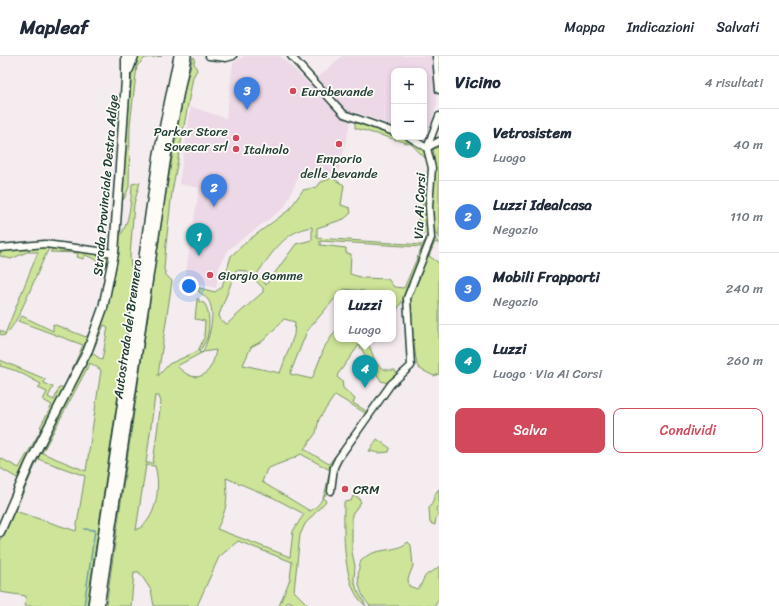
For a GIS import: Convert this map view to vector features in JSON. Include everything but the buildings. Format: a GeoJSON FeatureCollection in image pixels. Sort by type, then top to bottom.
{"type":"FeatureCollection","features":[{"type":"Feature","properties":{"kind":"highway","name":"Autostrada del Brennero"},"geometry":{"type":"LineString","coordinates":[[93,606],[159,154],[179,56]]}},
{"type":"Feature","properties":{"kind":"highway","name":"Autostrada del Brennero"},"geometry":{"type":"LineString","coordinates":[[99,606],[156,214],[170,133],[186,56]]}},
{"type":"Feature","properties":{"kind":"main road","name":"Strada Provinciale Destra Adige"},"geometry":{"type":"LineString","coordinates":[[0,532],[30,463],[88,350],[103,308],[114,253],[126,80],[126,56]]}},
{"type":"Feature","properties":{"kind":"main road","name":"Strada Provinciale Destra Adige"},"geometry":{"type":"LineString","coordinates":[[126,80],[134,56]]}},
{"type":"Feature","properties":{"kind":"street"},"geometry":{"type":"LineString","coordinates":[[209,56],[226,58],[233,56]]}},
{"type":"Feature","properties":{"kind":"street"},"geometry":{"type":"LineString","coordinates":[[291,56],[344,114],[391,131]]}},
{"type":"Feature","properties":{"kind":"street"},"geometry":{"type":"LineString","coordinates":[[436,56],[439,90]]}},
{"type":"Feature","properties":{"kind":"street"},"geometry":{"type":"LineString","coordinates":[[428,151],[439,116]]}},
{"type":"Feature","properties":{"kind":"street"},"geometry":{"type":"LineString","coordinates":[[413,140],[428,151]]}},
{"type":"Feature","properties":{"kind":"street"},"geometry":{"type":"LineString","coordinates":[[428,151],[439,141]]}},
{"type":"Feature","properties":{"kind":"street","name":"Via Ai Corsi"},"geometry":{"type":"LineString","coordinates":[[331,491],[334,468],[338,459],[391,384],[411,366],[406,298],[431,238],[429,206],[432,168],[428,151]]}},
{"type":"Feature","properties":{"kind":"street"},"geometry":{"type":"LineString","coordinates":[[0,248],[46,244],[114,253]]}},
{"type":"Feature","properties":{"kind":"shaded area"},"geometry":{"type":"Polygon","coordinates":[[[245,56],[280,56],[310,85],[342,56],[434,56],[437,104],[427,138],[427,68],[391,68],[391,125],[353,111],[338,173],[299,174],[285,207],[229,249],[219,267],[216,288],[193,283],[185,279],[199,188],[179,184],[191,107],[226,118],[233,63],[245,56]]]}},
{"type":"Feature","properties":{"kind":"green space"},"geometry":{"type":"Polygon","coordinates":[[[137,56],[162,56],[145,58],[137,66],[130,125],[129,187],[124,199],[121,200],[132,72],[137,56]]]}},
{"type":"Feature","properties":{"kind":"green space"},"geometry":{"type":"Polygon","coordinates":[[[193,57],[195,58],[194,63],[197,70],[193,77],[172,192],[166,244],[164,269],[166,275],[172,281],[158,376],[169,364],[198,351],[204,338],[205,321],[195,319],[197,299],[199,299],[199,302],[204,303],[207,310],[209,329],[207,338],[199,352],[201,353],[177,366],[191,376],[197,377],[207,372],[214,359],[216,350],[202,352],[209,335],[212,313],[209,301],[198,291],[199,288],[215,292],[222,287],[231,256],[246,242],[289,210],[303,190],[317,187],[321,182],[332,178],[344,185],[341,205],[350,208],[351,213],[344,219],[317,228],[317,238],[423,245],[427,234],[420,232],[421,227],[416,226],[428,188],[424,225],[428,227],[429,235],[423,255],[406,290],[404,298],[396,312],[396,290],[334,290],[334,300],[307,331],[290,374],[312,379],[325,346],[334,333],[334,342],[369,342],[374,359],[377,363],[383,369],[395,370],[397,375],[388,383],[381,381],[359,345],[338,374],[337,377],[342,381],[343,388],[355,399],[353,403],[368,412],[368,415],[329,467],[332,471],[327,493],[323,498],[326,501],[305,524],[300,535],[294,591],[307,604],[306,606],[299,606],[288,601],[285,606],[279,606],[290,579],[292,562],[238,541],[219,557],[197,606],[154,606],[151,590],[139,572],[134,572],[131,606],[106,606],[165,197],[185,87],[193,57]],[[312,227],[294,233],[280,244],[257,274],[266,285],[296,244],[312,240],[312,227]],[[320,241],[320,245],[346,248],[346,253],[351,254],[350,274],[363,278],[388,279],[394,287],[404,288],[422,247],[320,241]],[[236,270],[219,315],[221,321],[227,324],[263,292],[263,288],[246,271],[236,270]],[[284,319],[264,340],[251,347],[243,365],[280,373],[294,335],[295,322],[284,319]],[[335,395],[319,419],[316,433],[304,449],[329,464],[367,414],[335,395]],[[155,396],[146,463],[153,463],[161,402],[159,396],[155,396]],[[301,454],[267,469],[262,482],[310,511],[315,508],[322,499],[330,470],[301,454]],[[146,465],[136,530],[149,519],[156,502],[158,483],[155,466],[146,465]],[[226,478],[227,492],[225,510],[217,529],[290,557],[293,531],[304,514],[274,498],[226,478]]]}},
{"type":"Feature","properties":{"kind":"green space"},"geometry":{"type":"Polygon","coordinates":[[[355,122],[391,134],[391,138],[355,128],[355,122]]]}},
{"type":"Feature","properties":{"kind":"green space"},"geometry":{"type":"Polygon","coordinates":[[[397,140],[411,140],[416,143],[424,150],[428,161],[411,144],[397,140]]]}},
{"type":"Feature","properties":{"kind":"green space"},"geometry":{"type":"Polygon","coordinates":[[[439,145],[439,239],[433,225],[432,209],[435,174],[433,148],[439,145]]]}},
{"type":"Feature","properties":{"kind":"green space"},"geometry":{"type":"Polygon","coordinates":[[[140,182],[134,204],[130,257],[131,266],[137,265],[87,606],[25,606],[26,596],[0,592],[0,540],[36,457],[91,352],[118,238],[122,233],[127,220],[132,184],[140,182]],[[104,325],[92,353],[102,360],[108,327],[104,325]],[[90,363],[42,453],[86,471],[101,370],[90,363]],[[38,459],[15,511],[76,531],[85,476],[38,459]]]}},
{"type":"Feature","properties":{"kind":"green space"},"geometry":{"type":"Polygon","coordinates":[[[435,238],[439,244],[435,242],[429,256],[439,263],[439,374],[434,376],[420,369],[417,365],[409,313],[410,299],[435,238]]]}},
{"type":"Feature","properties":{"kind":"green space"},"geometry":{"type":"Polygon","coordinates":[[[41,246],[50,247],[15,322],[9,331],[3,336],[0,334],[0,330],[5,334],[38,252],[27,252],[11,259],[0,256],[0,250],[41,246]]]}},
{"type":"Feature","properties":{"kind":"green space"},"geometry":{"type":"Polygon","coordinates":[[[54,248],[110,255],[108,274],[91,337],[17,478],[0,468],[0,458],[19,468],[42,428],[40,427],[52,405],[43,400],[47,392],[38,388],[41,384],[17,371],[0,366],[0,360],[45,379],[44,383],[53,387],[48,397],[54,400],[59,388],[64,387],[83,345],[18,321],[22,316],[53,331],[53,324],[86,337],[97,314],[107,264],[85,255],[83,259],[77,257],[78,253],[50,252],[54,248]]]}},
{"type":"Feature","properties":{"kind":"green space"},"geometry":{"type":"Polygon","coordinates":[[[377,439],[390,448],[389,452],[379,453],[369,451],[377,439]]]}},
{"type":"Feature","properties":{"kind":"green space"},"geometry":{"type":"Polygon","coordinates":[[[439,489],[439,505],[436,509],[438,514],[435,525],[430,523],[429,508],[439,489]]]}},
{"type":"Feature","properties":{"kind":"green space"},"geometry":{"type":"Polygon","coordinates":[[[353,496],[358,497],[361,502],[352,514],[352,552],[355,566],[354,579],[357,590],[366,606],[358,597],[352,586],[348,572],[344,542],[344,502],[351,501],[353,496]]]}},
{"type":"Feature","properties":{"kind":"green space"},"geometry":{"type":"Polygon","coordinates":[[[408,542],[411,545],[413,566],[408,579],[409,586],[417,589],[419,588],[425,576],[439,566],[439,598],[435,606],[370,606],[363,596],[359,585],[358,572],[361,561],[372,553],[397,548],[408,542]]]}},
{"type":"Feature","properties":{"kind":"waterway"},"geometry":{"type":"LineString","coordinates":[[84,529],[95,530],[84,606]]}},
{"type":"Feature","properties":{"kind":"place","name":"Eurobevande"},"geometry":{"type":"Point","coordinates":[293,91]}},
{"type":"Feature","properties":{"kind":"place","name":"Mobili Frapporti"},"geometry":{"type":"Point","coordinates":[247,110]}},
{"type":"Feature","properties":{"kind":"place","name":"Parker Store Sovecar srl"},"geometry":{"type":"Point","coordinates":[236,138]}},
{"type":"Feature","properties":{"kind":"place","name":"Emporio delle bevande"},"geometry":{"type":"Point","coordinates":[339,144]}},
{"type":"Feature","properties":{"kind":"place","name":"Italnolo"},"geometry":{"type":"Point","coordinates":[236,149]}},
{"type":"Feature","properties":{"kind":"place","name":"Luzzi Idealcasa"},"geometry":{"type":"Point","coordinates":[214,207]}},
{"type":"Feature","properties":{"kind":"place","name":"Vetrosistem"},"geometry":{"type":"Point","coordinates":[199,256]}},
{"type":"Feature","properties":{"kind":"place","name":"Giorgio Gomme"},"geometry":{"type":"Point","coordinates":[210,275]}},
{"type":"Feature","properties":{"kind":"place","name":"Luzzi"},"geometry":{"type":"Point","coordinates":[365,388]}},
{"type":"Feature","properties":{"kind":"place","name":"CRM"},"geometry":{"type":"Point","coordinates":[345,489]}}]}
